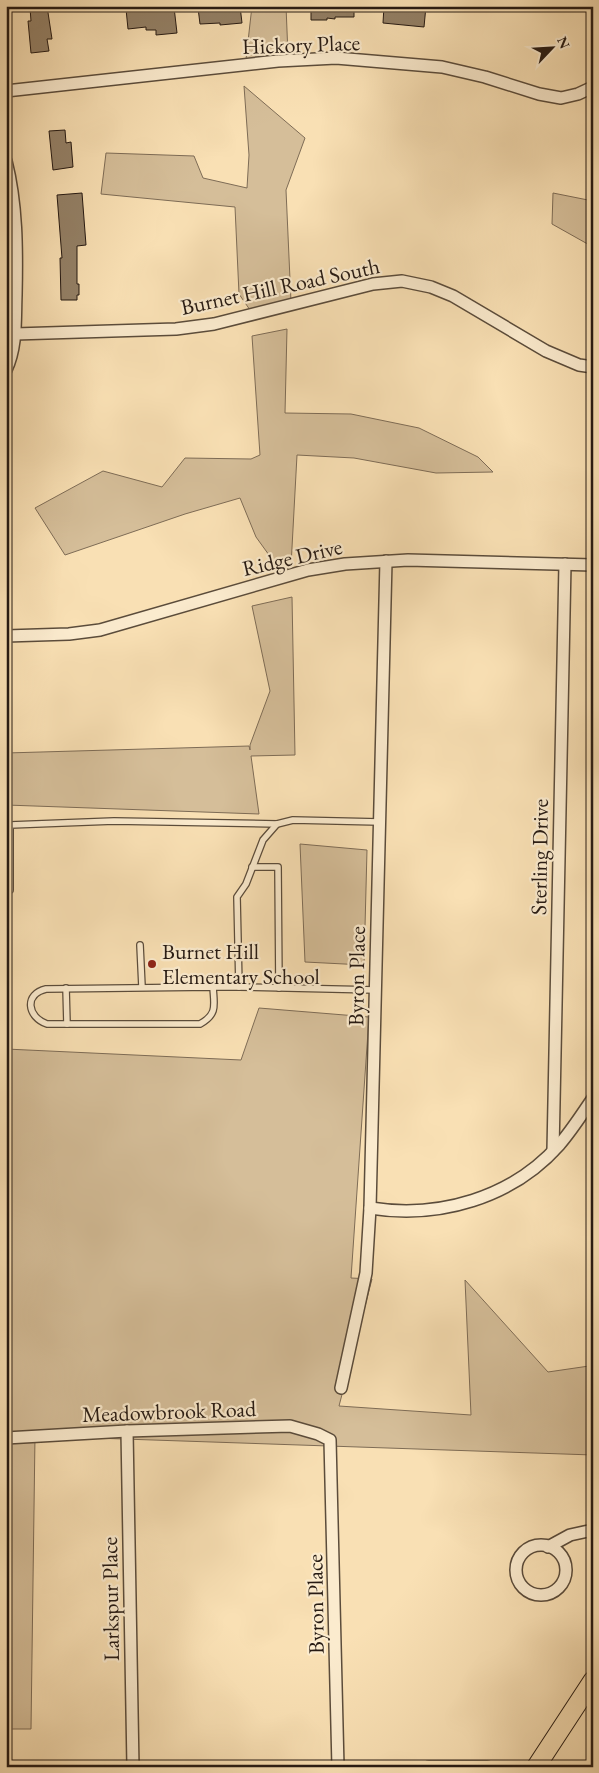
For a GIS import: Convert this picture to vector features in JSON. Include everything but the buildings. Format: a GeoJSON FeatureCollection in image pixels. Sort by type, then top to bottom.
{"type":"FeatureCollection","features":[{"type":"Feature","properties":{"kind":"main road"},"geometry":{"type":"LineString","coordinates":[[536,1767],[593,1680]]}},
{"type":"Feature","properties":{"kind":"street","name":"Hickory Place"},"geometry":{"type":"LineString","coordinates":[[6,91],[269,62],[336,58],[442,67],[485,77],[538,94],[561,98],[578,94],[593,87]]}},
{"type":"Feature","properties":{"kind":"street"},"geometry":{"type":"LineString","coordinates":[[6,161],[10,176],[17,245],[15,334],[10,361],[6,370]]}},
{"type":"Feature","properties":{"kind":"street","name":"Burnet Hill Road South"},"geometry":{"type":"LineString","coordinates":[[15,334],[186,328],[214,324],[373,284],[402,281],[431,287],[453,296],[546,352],[579,365],[593,367]]}},
{"type":"Feature","properties":{"kind":"street","name":"Ridge Drive"},"geometry":{"type":"LineString","coordinates":[[6,636],[69,634],[100,630],[308,570],[345,564],[408,560],[593,564]]}},
{"type":"Feature","properties":{"kind":"street","name":"Byron Place"},"geometry":{"type":"LineString","coordinates":[[341,1388],[366,1273],[370,1208],[386,561]]}},
{"type":"Feature","properties":{"kind":"street","name":"Sterling Drive"},"geometry":{"type":"LineString","coordinates":[[553,1151],[565,564]]}},
{"type":"Feature","properties":{"kind":"street"},"geometry":{"type":"LineString","coordinates":[[370,1208],[403,1212],[425,1211],[467,1203],[507,1186],[553,1151],[572,1129],[593,1098]]}},
{"type":"Feature","properties":{"kind":"street","name":"Meadowbrook Road"},"geometry":{"type":"LineString","coordinates":[[6,1438],[127,1431],[290,1426],[318,1434],[330,1440]]}},
{"type":"Feature","properties":{"kind":"street","name":"Larkspur Place"},"geometry":{"type":"LineString","coordinates":[[127,1431],[133,1767]]}},
{"type":"Feature","properties":{"kind":"street","name":"Byron Place"},"geometry":{"type":"LineString","coordinates":[[330,1440],[338,1767]]}},
{"type":"Feature","properties":{"kind":"street"},"geometry":{"type":"LineString","coordinates":[[548,1546],[557,1552],[563,1560],[566,1570],[564,1580],[551,1593],[539,1595],[531,1593],[518,1581],[516,1571],[522,1554],[530,1548],[540,1545],[548,1546],[570,1535],[593,1530]]}},
{"type":"Feature","properties":{"kind":"street"},"geometry":{"type":"LineString","coordinates":[[429,1767],[487,1767]]}},
{"type":"Feature","properties":{"kind":"lane"},"geometry":{"type":"LineString","coordinates":[[10,890],[10,825],[114,821],[277,824],[293,820],[380,822]]}},
{"type":"Feature","properties":{"kind":"lane"},"geometry":{"type":"LineString","coordinates":[[239,987],[237,896],[246,884],[263,840],[277,824]]}},
{"type":"Feature","properties":{"kind":"lane"},"geometry":{"type":"LineString","coordinates":[[252,867],[278,867],[279,988]]}},
{"type":"Feature","properties":{"kind":"lane"},"geometry":{"type":"LineString","coordinates":[[140,945],[142,987]]}},
{"type":"Feature","properties":{"kind":"lane"},"geometry":{"type":"LineString","coordinates":[[213,987],[214,1011],[207,1020],[200,1024],[47,1024],[41,1022],[33,1015],[31,1008],[33,998],[40,990],[66,988],[142,987],[213,987],[239,987],[376,990]]}},
{"type":"Feature","properties":{"kind":"lane"},"geometry":{"type":"LineString","coordinates":[[66,988],[67,1024]]}},
{"type":"Feature","properties":{"kind":"shaded area"},"geometry":{"type":"Polygon","coordinates":[[[252,6],[286,6],[288,55],[246,59],[252,6]]]}},
{"type":"Feature","properties":{"kind":"shaded area"},"geometry":{"type":"Polygon","coordinates":[[[244,86],[305,138],[286,190],[291,302],[250,310],[239,294],[235,207],[101,194],[106,153],[194,156],[203,178],[247,188],[249,155],[244,86]]]}},
{"type":"Feature","properties":{"kind":"shaded area"},"geometry":{"type":"Polygon","coordinates":[[[553,193],[593,201],[593,247],[552,224],[553,193]]]}},
{"type":"Feature","properties":{"kind":"shaded area"},"geometry":{"type":"Polygon","coordinates":[[[287,329],[285,413],[351,414],[419,428],[478,457],[493,472],[436,473],[354,458],[297,455],[291,566],[282,573],[256,537],[240,498],[185,514],[65,555],[35,508],[103,471],[162,487],[185,458],[251,459],[260,455],[252,336],[287,329]]]}},
{"type":"Feature","properties":{"kind":"shaded area"},"geometry":{"type":"Polygon","coordinates":[[[292,597],[295,755],[251,756],[259,814],[6,805],[6,753],[249,746],[250,750],[250,745],[270,691],[252,606],[292,597]]]}},
{"type":"Feature","properties":{"kind":"shaded area"},"geometry":{"type":"Polygon","coordinates":[[[300,844],[367,850],[364,965],[305,962],[300,844]]]}},
{"type":"Feature","properties":{"kind":"shaded area"},"geometry":{"type":"Polygon","coordinates":[[[259,1008],[369,1017],[351,1278],[372,1279],[339,1406],[471,1415],[465,1280],[548,1372],[589,1366],[593,1361],[593,1455],[35,1436],[31,1729],[6,1729],[6,1049],[241,1060],[259,1008]]]}},
{"type":"Feature","properties":{"kind":"place","name":"Burnet Hill Elementary School"},"geometry":{"type":"Point","coordinates":[152,964]}}]}
